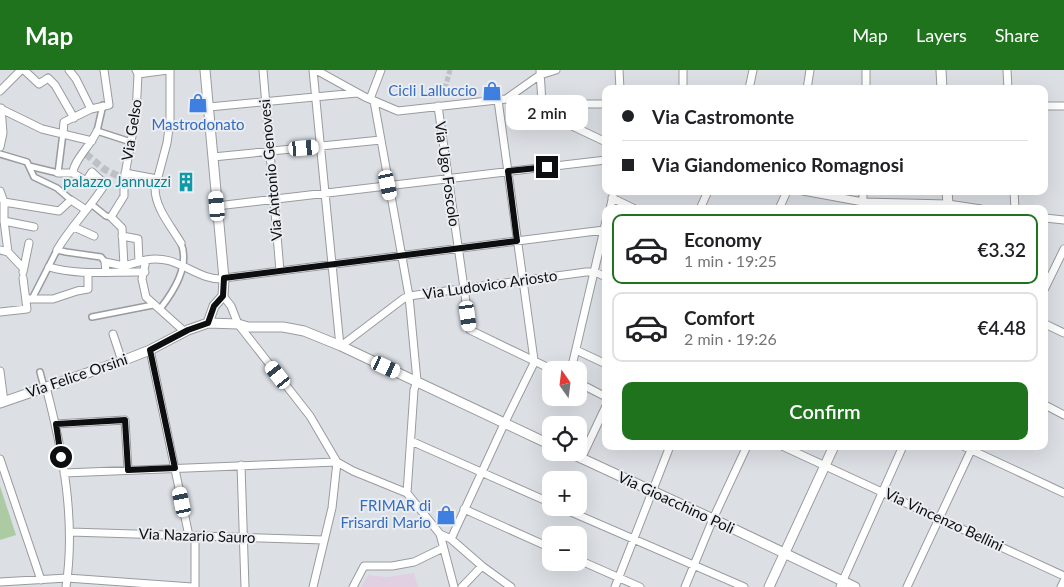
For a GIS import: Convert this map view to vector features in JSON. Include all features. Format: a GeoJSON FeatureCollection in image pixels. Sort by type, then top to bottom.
{"type":"FeatureCollection","features":[{"type":"Feature","properties":{"kind":"street"},"geometry":{"type":"LineString","coordinates":[[0,91],[22,70],[39,84],[48,78],[55,86],[74,118]]}},
{"type":"Feature","properties":{"kind":"street"},"geometry":{"type":"LineString","coordinates":[[69,70],[79,84],[91,109]]}},
{"type":"Feature","properties":{"kind":"street"},"geometry":{"type":"LineString","coordinates":[[73,173],[74,165],[85,153],[97,131],[106,105],[104,70]]}},
{"type":"Feature","properties":{"kind":"street"},"geometry":{"type":"LineString","coordinates":[[137,72],[169,70],[170,121],[167,143],[154,188],[157,204],[184,251],[183,266],[172,294],[160,309]]}},
{"type":"Feature","properties":{"kind":"street"},"geometry":{"type":"LineString","coordinates":[[205,70],[224,278],[223,296],[214,306],[208,323],[238,324],[248,327],[283,327],[304,331],[341,346],[542,440]]}},
{"type":"Feature","properties":{"kind":"street","name":"Via Antonio Genovesi"},"geometry":{"type":"LineString","coordinates":[[263,70],[280,271]]}},
{"type":"Feature","properties":{"kind":"street"},"geometry":{"type":"LineString","coordinates":[[315,70],[357,93],[398,110],[502,100],[542,104],[602,104]]}},
{"type":"Feature","properties":{"kind":"street"},"geometry":{"type":"LineString","coordinates":[[315,70],[316,97],[341,346]]}},
{"type":"Feature","properties":{"kind":"street"},"geometry":{"type":"LineString","coordinates":[[381,70],[372,100],[403,255],[417,381],[414,390],[407,493]]}},
{"type":"Feature","properties":{"kind":"street"},"geometry":{"type":"LineString","coordinates":[[502,100],[540,73],[556,70]]}},
{"type":"Feature","properties":{"kind":"street"},"geometry":{"type":"LineString","coordinates":[[619,70],[620,85]]}},
{"type":"Feature","properties":{"kind":"street"},"geometry":{"type":"LineString","coordinates":[[683,70],[683,85]]}},
{"type":"Feature","properties":{"kind":"street"},"geometry":{"type":"LineString","coordinates":[[749,85],[753,70]]}},
{"type":"Feature","properties":{"kind":"street"},"geometry":{"type":"LineString","coordinates":[[808,85],[810,70]]}},
{"type":"Feature","properties":{"kind":"street"},"geometry":{"type":"LineString","coordinates":[[866,70],[866,85]]}},
{"type":"Feature","properties":{"kind":"street"},"geometry":{"type":"LineString","coordinates":[[941,70],[942,85]]}},
{"type":"Feature","properties":{"kind":"street"},"geometry":{"type":"LineString","coordinates":[[1007,70],[1008,85]]}},
{"type":"Feature","properties":{"kind":"street","name":"Via Gelso"},"geometry":{"type":"LineString","coordinates":[[111,217],[124,196],[124,177],[136,114],[137,72]]}},
{"type":"Feature","properties":{"kind":"street"},"geometry":{"type":"LineString","coordinates":[[540,73],[542,114],[602,140]]}},
{"type":"Feature","properties":{"kind":"street"},"geometry":{"type":"LineString","coordinates":[[208,107],[357,93]]}},
{"type":"Feature","properties":{"kind":"street"},"geometry":{"type":"LineString","coordinates":[[451,539],[534,361],[508,171],[502,100]]}},
{"type":"Feature","properties":{"kind":"street"},"geometry":{"type":"LineString","coordinates":[[58,173],[64,122],[91,109],[106,105]]}},
{"type":"Feature","properties":{"kind":"street","name":"Via Ugo Foscolo"},"geometry":{"type":"LineString","coordinates":[[438,106],[470,330],[534,361]]}},
{"type":"Feature","properties":{"kind":"street"},"geometry":{"type":"LineString","coordinates":[[1048,106],[1064,106]]}},
{"type":"Feature","properties":{"kind":"street"},"geometry":{"type":"LineString","coordinates":[[1,107],[42,129],[92,141]]}},
{"type":"Feature","properties":{"kind":"street"},"geometry":{"type":"LineString","coordinates":[[0,147],[3,133],[1,107]]}},
{"type":"Feature","properties":{"kind":"street"},"geometry":{"type":"LineString","coordinates":[[97,131],[131,142]]}},
{"type":"Feature","properties":{"kind":"street"},"geometry":{"type":"LineString","coordinates":[[213,157],[381,140]]}},
{"type":"Feature","properties":{"kind":"street"},"geometry":{"type":"LineString","coordinates":[[0,154],[27,162],[34,177],[57,188],[71,200],[111,217],[122,228],[124,266]]}},
{"type":"Feature","properties":{"kind":"street"},"geometry":{"type":"LineString","coordinates":[[217,206],[602,160]]}},
{"type":"Feature","properties":{"kind":"street"},"geometry":{"type":"LineString","coordinates":[[0,312],[27,309],[29,299],[57,250],[105,184],[92,172],[86,181],[73,173],[58,173],[29,166]]}},
{"type":"Feature","properties":{"kind":"street"},"geometry":{"type":"LineString","coordinates":[[124,177],[157,179]]}},
{"type":"Feature","properties":{"kind":"street"},"geometry":{"type":"LineString","coordinates":[[0,191],[4,202],[4,221],[8,252],[23,273]]}},
{"type":"Feature","properties":{"kind":"street"},"geometry":{"type":"LineString","coordinates":[[614,195],[629,205]]}},
{"type":"Feature","properties":{"kind":"street"},"geometry":{"type":"LineString","coordinates":[[818,195],[857,205]]}},
{"type":"Feature","properties":{"kind":"street"},"geometry":{"type":"LineString","coordinates":[[4,202],[59,211],[71,200]]}},
{"type":"Feature","properties":{"kind":"street"},"geometry":{"type":"LineString","coordinates":[[1048,218],[1064,220]]}},
{"type":"Feature","properties":{"kind":"street"},"geometry":{"type":"LineString","coordinates":[[4,221],[34,227]]}},
{"type":"Feature","properties":{"kind":"street"},"geometry":{"type":"LineString","coordinates":[[74,227],[94,236]]}},
{"type":"Feature","properties":{"kind":"street"},"geometry":{"type":"LineString","coordinates":[[105,262],[124,266],[155,258],[176,262],[215,280],[602,230]]}},
{"type":"Feature","properties":{"kind":"street"},"geometry":{"type":"LineString","coordinates":[[122,236],[138,239],[145,272],[142,279],[146,297],[184,332]]}},
{"type":"Feature","properties":{"kind":"street"},"geometry":{"type":"LineString","coordinates":[[574,361],[602,239]]}},
{"type":"Feature","properties":{"kind":"street"},"geometry":{"type":"LineString","coordinates":[[28,243],[23,273],[29,299]]}},
{"type":"Feature","properties":{"kind":"street"},"geometry":{"type":"LineString","coordinates":[[1048,282],[1064,249]]}},
{"type":"Feature","properties":{"kind":"street"},"geometry":{"type":"LineString","coordinates":[[0,250],[8,252]]}},
{"type":"Feature","properties":{"kind":"street"},"geometry":{"type":"LineString","coordinates":[[57,250],[101,257],[105,262],[106,272]]}},
{"type":"Feature","properties":{"kind":"street"},"geometry":{"type":"LineString","coordinates":[[49,267],[57,270],[88,272],[145,272]]}},
{"type":"Feature","properties":{"kind":"street"},"geometry":{"type":"LineString","coordinates":[[29,299],[53,299],[88,289],[88,272]]}},
{"type":"Feature","properties":{"kind":"street"},"geometry":{"type":"LineString","coordinates":[[595,272],[602,275]]}},
{"type":"Feature","properties":{"kind":"street","name":"Via Ludovico Ariosto"},"geometry":{"type":"LineString","coordinates":[[341,346],[409,296],[595,272]]}},
{"type":"Feature","properties":{"kind":"street"},"geometry":{"type":"LineString","coordinates":[[223,296],[231,306],[238,324],[310,416],[337,462],[353,471],[407,493],[440,534],[451,539],[482,566],[511,587]]}},
{"type":"Feature","properties":{"kind":"street"},"geometry":{"type":"LineString","coordinates":[[92,317],[153,305]]}},
{"type":"Feature","properties":{"kind":"street","name":"Via Felice Orsini"},"geometry":{"type":"LineString","coordinates":[[2,402],[122,361],[208,323]]}},
{"type":"Feature","properties":{"kind":"street"},"geometry":{"type":"LineString","coordinates":[[1048,325],[1064,332]]}},
{"type":"Feature","properties":{"kind":"street"},"geometry":{"type":"LineString","coordinates":[[113,334],[122,361]]}},
{"type":"Feature","properties":{"kind":"street"},"geometry":{"type":"LineString","coordinates":[[0,582],[67,578],[194,587],[192,536],[175,468],[150,350]]}},
{"type":"Feature","properties":{"kind":"street"},"geometry":{"type":"LineString","coordinates":[[576,350],[602,362]]}},
{"type":"Feature","properties":{"kind":"street"},"geometry":{"type":"LineString","coordinates":[[534,361],[542,365]]}},
{"type":"Feature","properties":{"kind":"street"},"geometry":{"type":"LineString","coordinates":[[0,371],[2,402]]}},
{"type":"Feature","properties":{"kind":"street"},"geometry":{"type":"LineString","coordinates":[[40,372],[56,424],[64,473],[70,532],[66,587]]}},
{"type":"Feature","properties":{"kind":"street"},"geometry":{"type":"LineString","coordinates":[[588,388],[602,395]]}},
{"type":"Feature","properties":{"kind":"street"},"geometry":{"type":"LineString","coordinates":[[1048,407],[1064,414]]}},
{"type":"Feature","properties":{"kind":"street"},"geometry":{"type":"LineString","coordinates":[[587,446],[602,414]]}},
{"type":"Feature","properties":{"kind":"street"},"geometry":{"type":"LineString","coordinates":[[56,424],[125,420],[128,470]]}},
{"type":"Feature","properties":{"kind":"street"},"geometry":{"type":"LineString","coordinates":[[411,441],[542,499]]}},
{"type":"Feature","properties":{"kind":"street"},"geometry":{"type":"LineString","coordinates":[[615,587],[668,450]]}},
{"type":"Feature","properties":{"kind":"street"},"geometry":{"type":"LineString","coordinates":[[685,587],[713,519],[745,450]]}},
{"type":"Feature","properties":{"kind":"street","name":"Via Vincenzo Bellini"},"geometry":{"type":"LineString","coordinates":[[790,450],[1064,576]]}},
{"type":"Feature","properties":{"kind":"street"},"geometry":{"type":"LineString","coordinates":[[768,587],[832,450]]}},
{"type":"Feature","properties":{"kind":"street"},"geometry":{"type":"LineString","coordinates":[[841,584],[901,450]]}},
{"type":"Feature","properties":{"kind":"street"},"geometry":{"type":"LineString","coordinates":[[907,587],[971,450]]}},
{"type":"Feature","properties":{"kind":"street"},"geometry":{"type":"LineString","coordinates":[[976,450],[1064,493]]}},
{"type":"Feature","properties":{"kind":"street"},"geometry":{"type":"LineString","coordinates":[[0,459],[41,580]]}},
{"type":"Feature","properties":{"kind":"street","name":"Via Gioacchino Poli"},"geometry":{"type":"LineString","coordinates":[[585,461],[713,519],[841,584],[855,587]]}},
{"type":"Feature","properties":{"kind":"street"},"geometry":{"type":"LineString","coordinates":[[64,473],[337,462]]}},
{"type":"Feature","properties":{"kind":"street"},"geometry":{"type":"LineString","coordinates":[[313,587],[332,508],[337,462]]}},
{"type":"Feature","properties":{"kind":"street"},"geometry":{"type":"LineString","coordinates":[[241,465],[245,587]]}},
{"type":"Feature","properties":{"kind":"street"},"geometry":{"type":"LineString","coordinates":[[464,509],[542,544]]}},
{"type":"Feature","properties":{"kind":"street"},"geometry":{"type":"LineString","coordinates":[[581,516],[744,587]]}},
{"type":"Feature","properties":{"kind":"street","name":"Via Nazario Sauro"},"geometry":{"type":"LineString","coordinates":[[70,532],[324,540]]}},
{"type":"Feature","properties":{"kind":"street"},"geometry":{"type":"LineString","coordinates":[[440,534],[454,587]]}},
{"type":"Feature","properties":{"kind":"street"},"geometry":{"type":"LineString","coordinates":[[353,587],[364,566],[392,566],[414,562],[443,548]]}},
{"type":"Feature","properties":{"kind":"street"},"geometry":{"type":"LineString","coordinates":[[587,564],[640,587]]}},
{"type":"Feature","properties":{"kind":"street"},"geometry":{"type":"LineString","coordinates":[[462,587],[482,566]]}},
{"type":"Feature","properties":{"kind":"street"},"geometry":{"type":"LineString","coordinates":[[1061,587],[1064,581]]}},
{"type":"Feature","properties":{"kind":"shaded area"},"geometry":{"type":"Polygon","coordinates":[[[414,573],[418,587],[361,587],[368,575],[387,577],[414,573]]]}},
{"type":"Feature","properties":{"kind":"green space"},"geometry":{"type":"Polygon","coordinates":[[[0,486],[16,535],[0,540],[0,486]]]}},
{"type":"Feature","properties":{"kind":"tunnel"},"geometry":{"type":"LineString","coordinates":[[443,96],[450,70]]}},
{"type":"Feature","properties":{"kind":"tunnel"},"geometry":{"type":"LineString","coordinates":[[86,154],[104,169],[122,178]]}},
{"type":"Feature","properties":{"kind":"place","name":"Cicli Lalluccio"},"geometry":{"type":"Point","coordinates":[492,91]}},
{"type":"Feature","properties":{"kind":"place","name":"Mastrodonato"},"geometry":{"type":"Point","coordinates":[198,103]}},
{"type":"Feature","properties":{"kind":"place","name":"palazzo Jannuzzi"},"geometry":{"type":"Point","coordinates":[186,182]}},
{"type":"Feature","properties":{"kind":"place","name":"FRIMAR di Frisardi Mario"},"geometry":{"type":"Point","coordinates":[446,515]}},
{"type":"Feature","properties":{"kind":"route"},"geometry":{"type":"LineString","coordinates":[[61,457],[56,424],[125,420],[128,470],[175,468],[150,350],[188,330],[208,323],[214,306],[223,296],[224,278],[517,241],[508,171],[547,167]]}}]}
